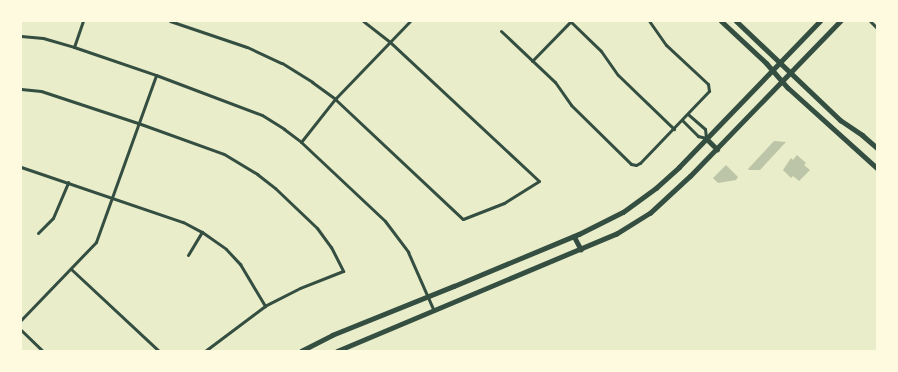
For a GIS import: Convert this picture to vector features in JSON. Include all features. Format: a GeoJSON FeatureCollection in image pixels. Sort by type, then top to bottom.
{"type":"FeatureCollection","features":[{"type":"Feature","properties":{"kind":"main road"},"geometry":{"type":"LineString","coordinates":[[720,21],[845,141],[877,168]]}},
{"type":"Feature","properties":{"kind":"main road"},"geometry":{"type":"LineString","coordinates":[[736,21],[840,120],[862,135],[877,148]]}},
{"type":"Feature","properties":{"kind":"main road"},"geometry":{"type":"LineString","coordinates":[[301,351],[332,335],[428,297],[609,220],[640,200],[662,183],[820,21]]}},
{"type":"Feature","properties":{"kind":"main road"},"geometry":{"type":"LineString","coordinates":[[337,351],[581,250],[616,234],[650,213],[666,200],[717,149],[840,21]]}},
{"type":"Feature","properties":{"kind":"main road"},"geometry":{"type":"LineString","coordinates":[[706,138],[717,149]]}},
{"type":"Feature","properties":{"kind":"main road"},"geometry":{"type":"LineString","coordinates":[[574,236],[581,250]]}},
{"type":"Feature","properties":{"kind":"street"},"geometry":{"type":"LineString","coordinates":[[74,47],[83,21]]}},
{"type":"Feature","properties":{"kind":"street"},"geometry":{"type":"LineString","coordinates":[[170,21],[247,47],[282,63],[312,82],[335,99],[463,219],[504,203],[539,181],[390,42],[363,21]]}},
{"type":"Feature","properties":{"kind":"street"},"geometry":{"type":"LineString","coordinates":[[300,142],[335,99],[410,21]]}},
{"type":"Feature","properties":{"kind":"street"},"geometry":{"type":"LineString","coordinates":[[532,61],[570,21],[601,51],[618,75],[674,129]]}},
{"type":"Feature","properties":{"kind":"street"},"geometry":{"type":"LineString","coordinates":[[501,31],[555,82],[571,105],[631,164],[636,165],[640,163],[674,129],[708,93],[709,88],[708,84],[666,45],[649,21]]}},
{"type":"Feature","properties":{"kind":"street"},"geometry":{"type":"LineString","coordinates":[[870,21],[877,28]]}},
{"type":"Feature","properties":{"kind":"street"},"geometry":{"type":"LineString","coordinates":[[21,36],[43,38],[74,47],[156,75],[262,115],[300,142],[385,221],[408,252],[434,311]]}},
{"type":"Feature","properties":{"kind":"street"},"geometry":{"type":"LineString","coordinates":[[21,320],[96,242],[156,75]]}},
{"type":"Feature","properties":{"kind":"street"},"geometry":{"type":"LineString","coordinates":[[21,89],[41,91],[138,122],[211,148],[257,174],[275,188],[317,228],[331,247],[343,271],[300,288],[264,306],[205,351]]}},
{"type":"Feature","properties":{"kind":"street"},"geometry":{"type":"LineString","coordinates":[[682,120],[698,136],[706,138],[705,130],[688,114]]}},
{"type":"Feature","properties":{"kind":"street"},"geometry":{"type":"LineString","coordinates":[[21,167],[183,222],[202,232],[226,249],[240,264],[264,306]]}},
{"type":"Feature","properties":{"kind":"street"},"geometry":{"type":"LineString","coordinates":[[38,233],[53,218],[68,182]]}},
{"type":"Feature","properties":{"kind":"street"},"geometry":{"type":"LineString","coordinates":[[188,255],[202,232]]}},
{"type":"Feature","properties":{"kind":"street"},"geometry":{"type":"LineString","coordinates":[[71,269],[159,351]]}},
{"type":"Feature","properties":{"kind":"street"},"geometry":{"type":"LineString","coordinates":[[21,330],[42,351]]}},
{"type":"Feature","properties":{"kind":"building"},"geometry":{"type":"Polygon","coordinates":[[[774,141],[786,142],[760,170],[749,170],[748,169],[774,141]]]}},
{"type":"Feature","properties":{"kind":"building"},"geometry":{"type":"Polygon","coordinates":[[[797,155],[806,163],[804,165],[810,170],[799,181],[793,176],[791,178],[783,170],[791,158],[793,160],[797,155]]]}},
{"type":"Feature","properties":{"kind":"building"},"geometry":{"type":"Polygon","coordinates":[[[726,165],[738,177],[736,180],[718,183],[713,178],[726,165]]]}}]}
